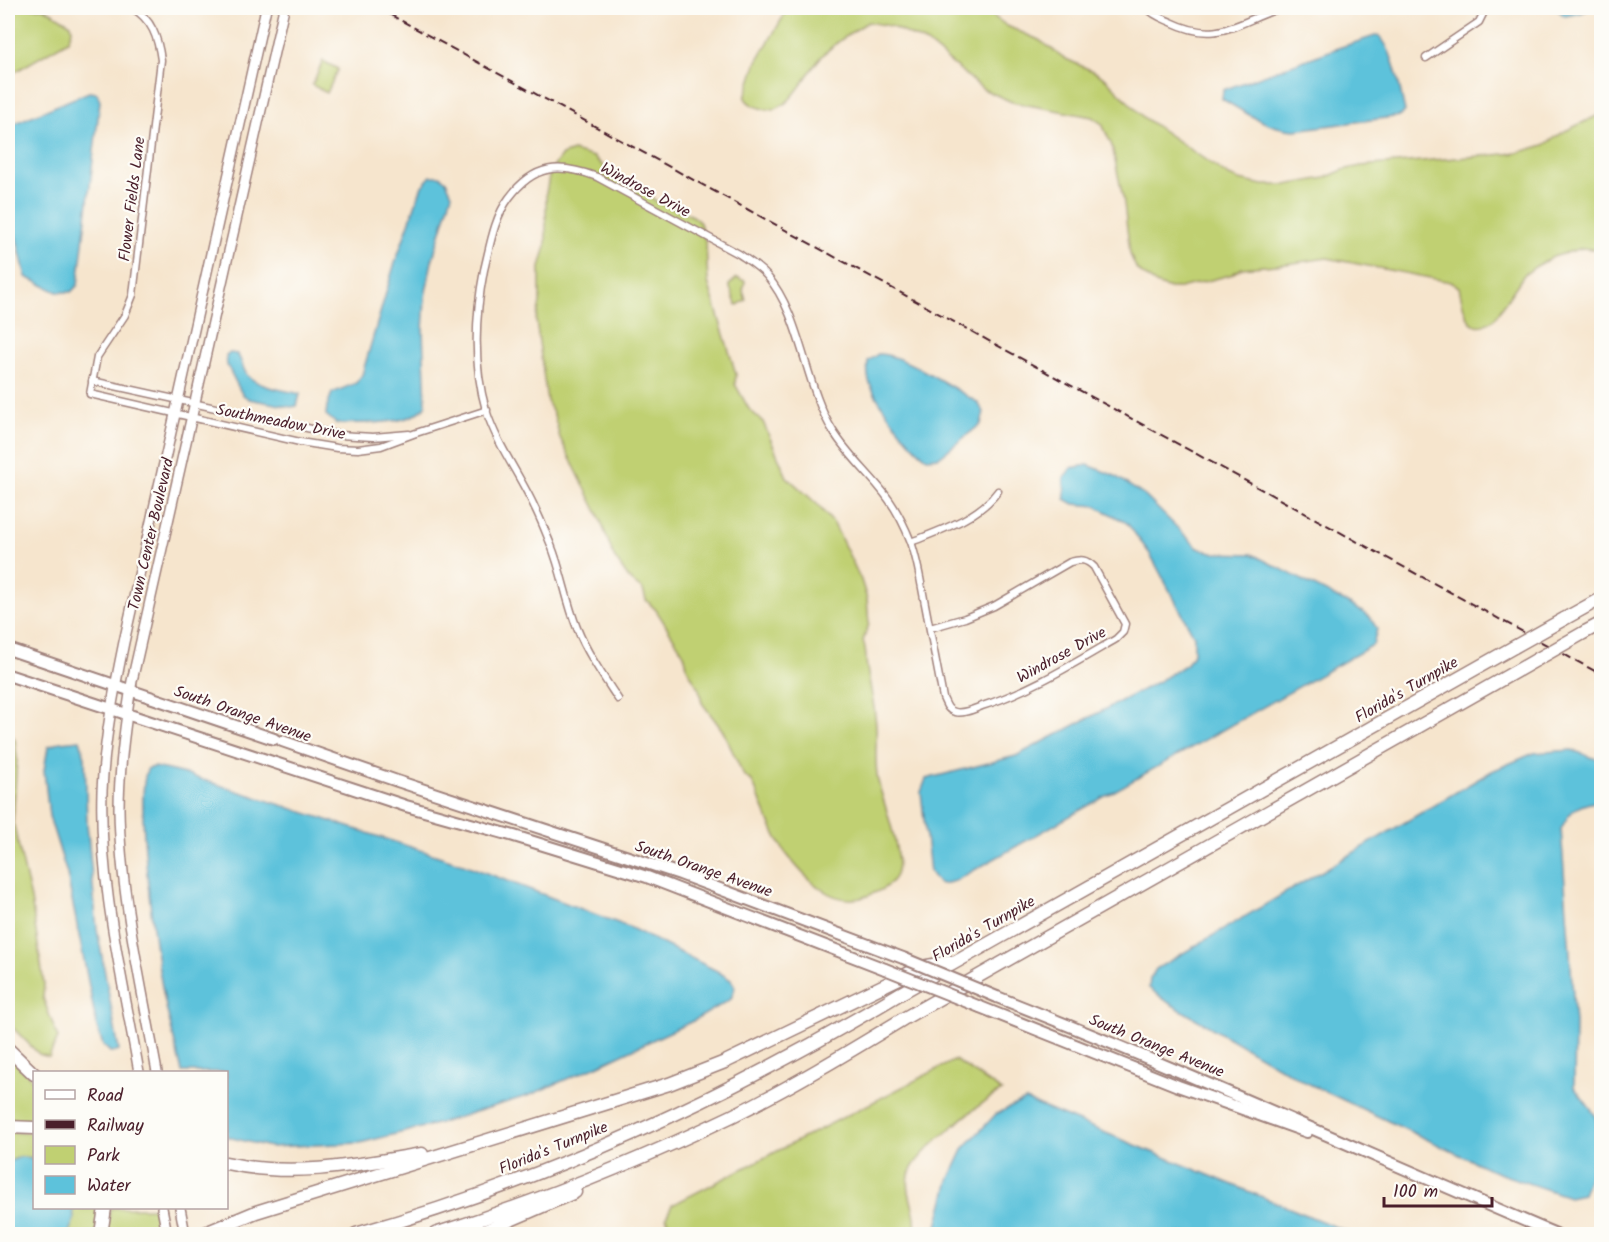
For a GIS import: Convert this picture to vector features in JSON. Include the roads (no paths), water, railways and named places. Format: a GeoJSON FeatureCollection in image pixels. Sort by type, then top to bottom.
{"type":"FeatureCollection","features":[{"type":"Feature","properties":{"kind":"highway","name":"Florida's Turnpike"},"geometry":{"type":"LineString","coordinates":[[356,1234],[524,1178],[701,1102],[832,1034],[1602,598]]}},
{"type":"Feature","properties":{"kind":"highway"},"geometry":{"type":"LineString","coordinates":[[478,1234],[582,1188],[733,1115],[843,1055],[913,1013],[1602,623]]}},
{"type":"Feature","properties":{"kind":"highway"},"geometry":{"type":"LineString","coordinates":[[203,1234],[256,1212],[669,1084],[725,1062],[922,967],[961,959]]}},
{"type":"Feature","properties":{"kind":"highway"},"geometry":{"type":"LineString","coordinates":[[8,1048],[33,1073]]}},
{"type":"Feature","properties":{"kind":"highway"},"geometry":{"type":"LineString","coordinates":[[435,1234],[586,1179],[733,1115]]}},
{"type":"Feature","properties":{"kind":"highway"},"geometry":{"type":"LineString","coordinates":[[8,1127],[33,1128]]}},
{"type":"Feature","properties":{"kind":"highway"},"geometry":{"type":"LineString","coordinates":[[228,1163],[290,1170],[334,1168],[445,1151],[496,1138]]}},
{"type":"Feature","properties":{"kind":"highway"},"geometry":{"type":"LineString","coordinates":[[101,1234],[105,1209]]}},
{"type":"Feature","properties":{"kind":"main road","name":"Town Center Boulevard"},"geometry":{"type":"LineString","coordinates":[[139,1071],[106,879],[102,833],[102,790],[111,710],[266,8]]}},
{"type":"Feature","properties":{"kind":"main road","name":"Town Center Boulevard"},"geometry":{"type":"LineString","coordinates":[[157,1071],[123,864],[119,809],[126,714],[284,8]]}},
{"type":"Feature","properties":{"kind":"main road","name":"South Orange Avenue"},"geometry":{"type":"LineString","coordinates":[[8,649],[680,874],[903,958],[1224,1089],[1375,1157],[1556,1234]]}},
{"type":"Feature","properties":{"kind":"main road","name":"South Orange Avenue"},"geometry":{"type":"LineString","coordinates":[[8,675],[396,803],[647,877],[1178,1086],[1375,1157]]}},
{"type":"Feature","properties":{"kind":"main road"},"geometry":{"type":"LineString","coordinates":[[162,1209],[167,1234]]}},
{"type":"Feature","properties":{"kind":"main road"},"geometry":{"type":"LineString","coordinates":[[180,1209],[185,1234]]}},
{"type":"Feature","properties":{"kind":"street","name":"Flower Fields Lane"},"geometry":{"type":"LineString","coordinates":[[90,393],[97,357],[124,315],[133,295],[161,60],[158,40],[150,24],[132,8]]}},
{"type":"Feature","properties":{"kind":"street"},"geometry":{"type":"LineString","coordinates":[[1147,8],[1152,13],[1199,33],[1231,29],[1281,8]]}},
{"type":"Feature","properties":{"kind":"street"},"geometry":{"type":"LineString","coordinates":[[1425,58],[1479,22],[1486,8]]}},
{"type":"Feature","properties":{"kind":"street","name":"Windrose Drive"},"geometry":{"type":"LineString","coordinates":[[618,699],[577,629],[553,548],[535,507],[503,450],[486,410],[478,368],[476,332],[480,289],[491,240],[504,205],[517,187],[532,174],[562,168],[576,169],[597,177],[739,254],[756,265],[769,278],[782,298],[795,329],[831,429],[848,454],[880,488],[892,505],[911,542],[947,708],[955,712],[965,712],[1004,700],[1036,685],[1116,639],[1123,633],[1125,624],[1094,567],[1088,561],[1079,559],[994,606],[965,618],[930,628]]}},
{"type":"Feature","properties":{"kind":"street","name":"Southmeadow Drive"},"geometry":{"type":"LineString","coordinates":[[92,381],[339,435],[373,437],[416,433]]}},
{"type":"Feature","properties":{"kind":"street","name":"Southmeadow Drive"},"geometry":{"type":"LineString","coordinates":[[90,393],[300,442],[358,449],[381,446],[486,410]]}},
{"type":"Feature","properties":{"kind":"street"},"geometry":{"type":"LineString","coordinates":[[300,442],[303,428]]}},
{"type":"Feature","properties":{"kind":"street"},"geometry":{"type":"LineString","coordinates":[[911,542],[962,520],[982,508],[993,499],[998,491]]}},
{"type":"Feature","properties":{"kind":"water"},"geometry":{"type":"Polygon","coordinates":[[[1555,8],[1593,8],[1565,16],[1555,8]]]}},
{"type":"Feature","properties":{"kind":"water"},"geometry":{"type":"Polygon","coordinates":[[[1378,35],[1384,41],[1396,70],[1405,111],[1401,116],[1295,130],[1275,127],[1222,99],[1223,90],[1378,35]]]}},
{"type":"Feature","properties":{"kind":"water"},"geometry":{"type":"Polygon","coordinates":[[[89,92],[97,93],[100,101],[78,285],[71,292],[57,292],[26,277],[15,232],[8,185],[8,126],[89,92]]]}},
{"type":"Feature","properties":{"kind":"water"},"geometry":{"type":"Polygon","coordinates":[[[431,176],[440,176],[446,181],[452,194],[432,261],[425,297],[423,331],[426,405],[410,417],[398,420],[337,424],[326,415],[327,406],[332,393],[356,383],[362,375],[393,269],[422,186],[431,176]]]}},
{"type":"Feature","properties":{"kind":"water"},"geometry":{"type":"Polygon","coordinates":[[[237,354],[246,374],[253,380],[266,386],[300,394],[297,406],[291,407],[249,399],[242,394],[227,365],[226,355],[237,354]]]}},
{"type":"Feature","properties":{"kind":"water"},"geometry":{"type":"Polygon","coordinates":[[[878,354],[914,366],[977,402],[984,412],[981,424],[939,457],[927,458],[895,424],[870,384],[868,361],[878,354]]]}},
{"type":"Feature","properties":{"kind":"water"},"geometry":{"type":"Polygon","coordinates":[[[1088,465],[1115,476],[1145,496],[1198,548],[1215,553],[1252,554],[1353,606],[1370,617],[1377,629],[1373,645],[955,881],[938,883],[930,872],[921,792],[926,779],[1016,756],[1161,680],[1187,664],[1194,652],[1194,636],[1150,554],[1127,523],[1096,506],[1074,504],[1065,499],[1064,478],[1071,468],[1088,465]]]}},
{"type":"Feature","properties":{"kind":"water"},"geometry":{"type":"Polygon","coordinates":[[[80,740],[85,757],[87,824],[97,929],[119,1051],[110,1052],[103,1045],[97,1027],[67,874],[49,816],[44,770],[48,747],[60,742],[80,740]]]}},
{"type":"Feature","properties":{"kind":"water"},"geometry":{"type":"Polygon","coordinates":[[[1572,750],[1602,761],[1601,801],[1576,808],[1568,816],[1561,829],[1575,1023],[1574,1087],[1595,1115],[1600,1135],[1592,1170],[1583,1194],[1569,1197],[1498,1173],[1303,1081],[1169,1003],[1149,988],[1150,979],[1156,969],[1492,771],[1534,753],[1572,750]]]}},
{"type":"Feature","properties":{"kind":"water"},"geometry":{"type":"Polygon","coordinates":[[[155,767],[185,774],[463,864],[631,928],[731,980],[735,987],[731,999],[697,1019],[530,1095],[440,1123],[360,1143],[270,1147],[228,1137],[228,1071],[182,1071],[163,992],[144,841],[144,784],[148,768],[155,767]]]}},
{"type":"Feature","properties":{"kind":"water"},"geometry":{"type":"Polygon","coordinates":[[[1025,1100],[1353,1234],[935,1234],[949,1180],[964,1148],[996,1114],[1025,1100]]]}},
{"type":"Feature","properties":{"kind":"water"},"geometry":{"type":"Polygon","coordinates":[[[20,1157],[33,1158],[33,1209],[73,1209],[74,1220],[68,1234],[8,1234],[8,1162],[20,1157]]]}},
{"type":"Feature","properties":{"kind":"railway"},"geometry":{"type":"LineString","coordinates":[[378,8],[1602,675]]}}]}
